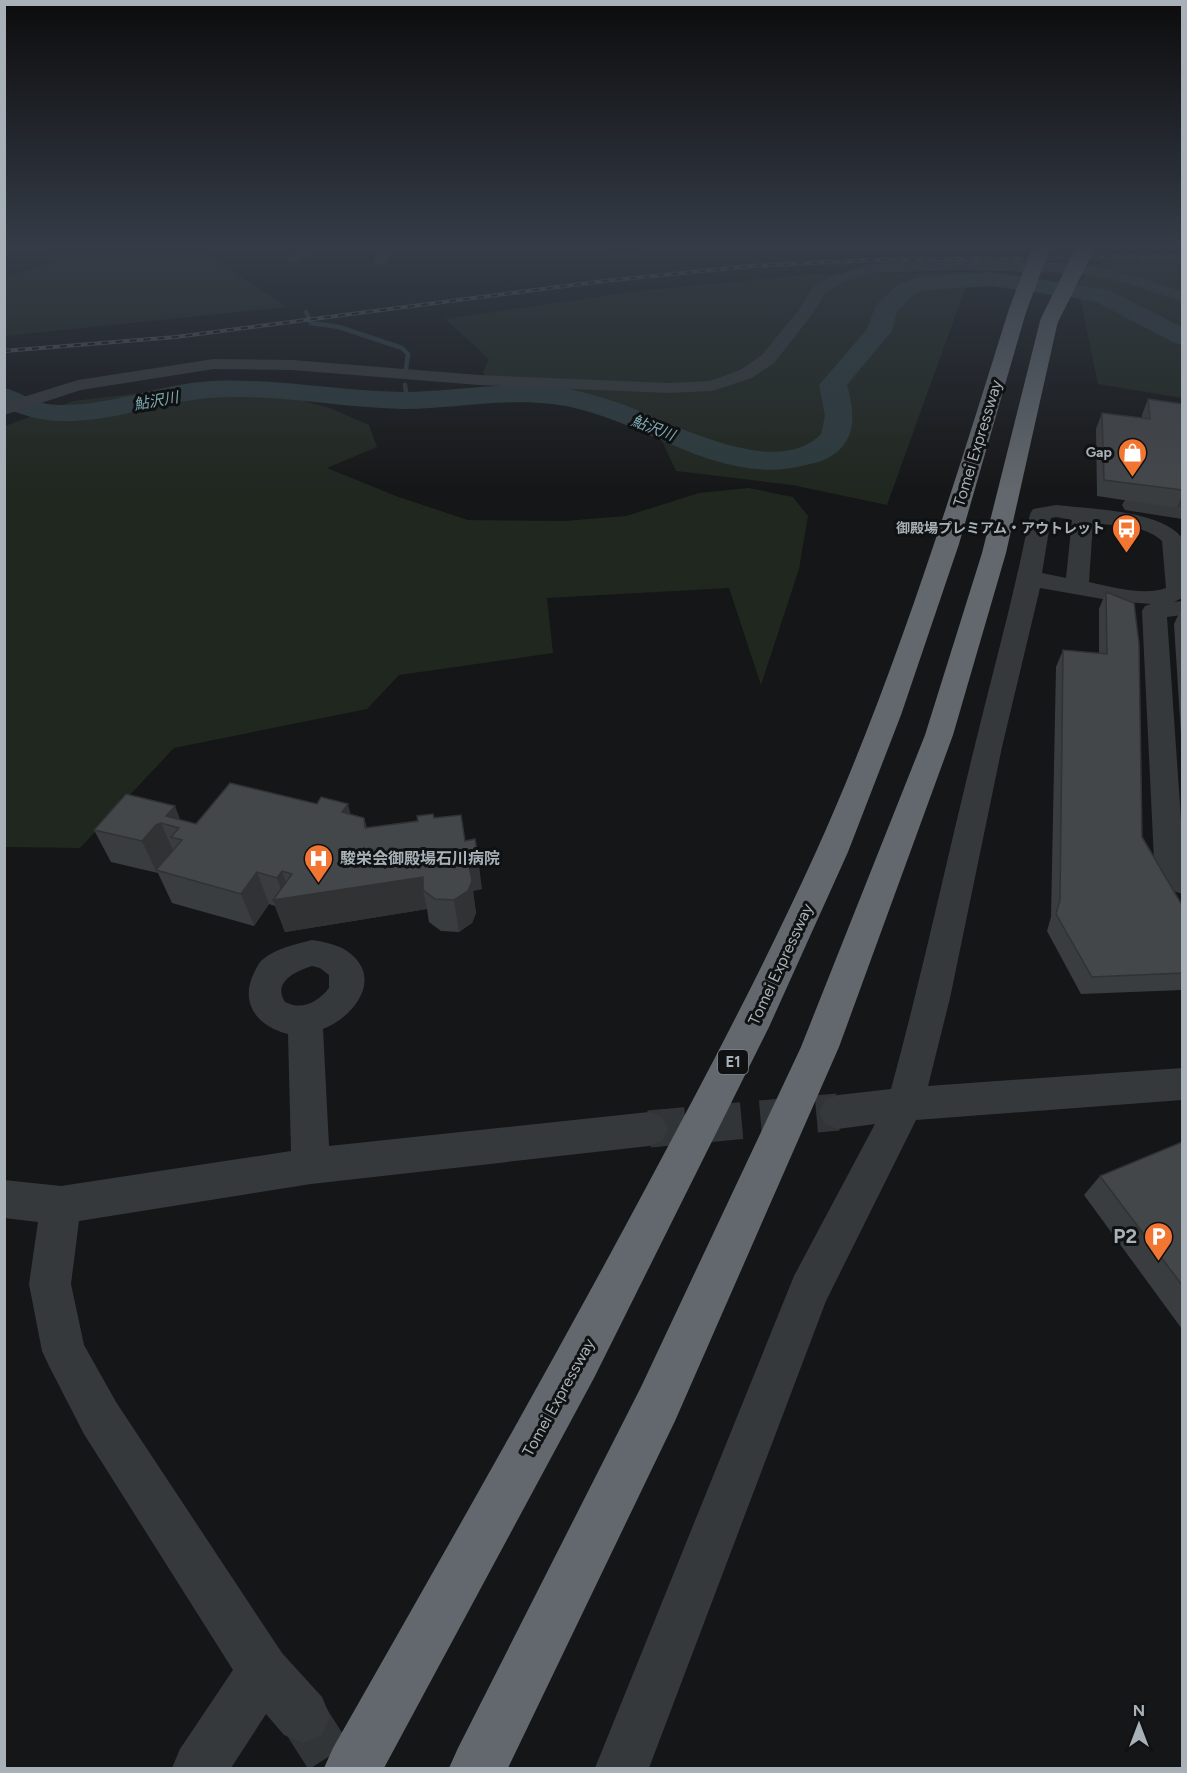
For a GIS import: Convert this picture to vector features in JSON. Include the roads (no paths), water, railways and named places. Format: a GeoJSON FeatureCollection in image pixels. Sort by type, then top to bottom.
{"type":"FeatureCollection","features":[{"type":"Feature","properties":{"kind":"highway","name":"Tomei Expressway"},"geometry":{"type":"LineString","coordinates":[[353,1768],[578,1362],[751,1027],[832,852],[887,715],[1029,328]]}},
{"type":"Feature","properties":{"kind":"highway","name":"Tomei Expressway"},"geometry":{"type":"LineString","coordinates":[[478,1768],[658,1404],[820,1047],[939,735],[994,553],[1031,328]]}},
{"type":"Feature","properties":{"kind":"street"},"geometry":{"type":"LineString","coordinates":[[4,409],[78,385],[214,364],[292,365],[468,379],[669,388],[712,386],[746,374],[768,359],[793,328]]}},
{"type":"Feature","properties":{"kind":"street"},"geometry":{"type":"LineString","coordinates":[[1036,587],[1043,580],[1156,599],[1167,598],[1178,591],[1173,540],[1170,534],[1155,527],[1085,507]]}},
{"type":"Feature","properties":{"kind":"street"},"geometry":{"type":"LineString","coordinates":[[1077,586],[1085,507]]}},
{"type":"Feature","properties":{"kind":"street"},"geometry":{"type":"LineString","coordinates":[[622,1768],[809,1291],[905,1104],[933,998],[988,747],[1036,587],[1041,514],[1085,507],[1182,513]]}},
{"type":"Feature","properties":{"kind":"street"},"geometry":{"type":"LineString","coordinates":[[1036,587],[1154,611],[1182,608]]}},
{"type":"Feature","properties":{"kind":"street"},"geometry":{"type":"LineString","coordinates":[[1154,611],[1178,868]]}},
{"type":"Feature","properties":{"kind":"street"},"geometry":{"type":"LineString","coordinates":[[305,1020],[310,1166]]}},
{"type":"Feature","properties":{"kind":"street"},"geometry":{"type":"LineString","coordinates":[[838,1112],[905,1104],[1182,1084]]}},
{"type":"Feature","properties":{"kind":"street"},"geometry":{"type":"LineString","coordinates":[[4,1199],[61,1205],[310,1166],[649,1129]]}},
{"type":"Feature","properties":{"kind":"street"},"geometry":{"type":"LineString","coordinates":[[61,1205],[50,1284],[64,1351],[100,1418],[264,1671],[303,1716]]}},
{"type":"Feature","properties":{"kind":"street"},"geometry":{"type":"LineString","coordinates":[[199,1768],[264,1671]]}},
{"type":"Feature","properties":{"kind":"waterway"},"geometry":{"type":"LineString","coordinates":[[341,328],[402,348],[408,354],[406,369]]}},
{"type":"Feature","properties":{"kind":"waterway","name":"鮎沢川"},"geometry":{"type":"LineString","coordinates":[[4,396],[37,411],[66,414],[113,408],[184,393],[232,389],[404,400],[517,394],[546,395],[587,402],[700,446],[730,455],[760,460],[788,461],[813,454],[824,448],[836,434],[839,416],[833,385],[880,328]]}},
{"type":"Feature","properties":{"kind":"waterway","name":"鮎沢川"},"geometry":{"type":"LineString","coordinates":[[1164,328],[1182,337]]}},
{"type":"Feature","properties":{"kind":"waterway"},"geometry":{"type":"LineString","coordinates":[[405,385],[407,400]]}},
{"type":"Feature","properties":{"kind":"tunnel"},"geometry":{"type":"LineString","coordinates":[[649,1129],[838,1112]]}},
{"type":"Feature","properties":{"kind":"tunnel"},"geometry":{"type":"LineString","coordinates":[[303,1716],[336,1768]]}},
{"type":"Feature","properties":{"kind":"railway"},"geometry":{"type":"LineString","coordinates":[[4,351],[176,337],[247,328]]}},
{"type":"Feature","properties":{"kind":"place","name":"Gap"},"geometry":{"type":"Point","coordinates":[1133,478]}},
{"type":"Feature","properties":{"kind":"place","name":"御殿場プレミアム・アウトレット"},"geometry":{"type":"Point","coordinates":[1126,554]}},
{"type":"Feature","properties":{"kind":"place","name":"駿栄会御殿場石川病院"},"geometry":{"type":"Point","coordinates":[319,884]}},
{"type":"Feature","properties":{"kind":"place","name":"P2"},"geometry":{"type":"Point","coordinates":[1158,1262]}}]}
